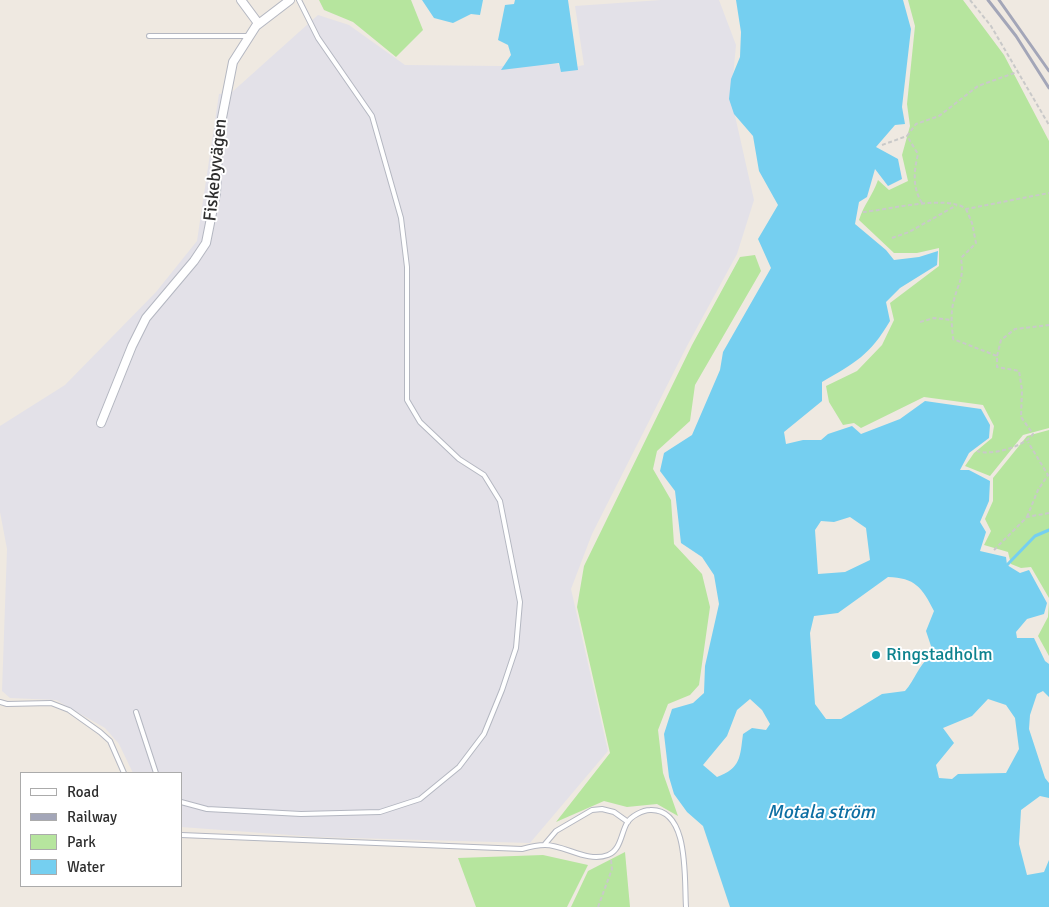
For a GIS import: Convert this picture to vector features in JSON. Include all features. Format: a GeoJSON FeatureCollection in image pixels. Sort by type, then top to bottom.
{"type":"FeatureCollection","features":[{"type":"Feature","properties":{"kind":"street"},"geometry":{"type":"LineString","coordinates":[[241,0],[258,24]]}},
{"type":"Feature","properties":{"kind":"street","name":"Fiskebyvägen"},"geometry":{"type":"LineString","coordinates":[[101,423],[132,346],[146,318],[194,261],[206,243],[216,193],[223,106],[233,62],[258,24],[290,0]]}},
{"type":"Feature","properties":{"kind":"lane"},"geometry":{"type":"LineString","coordinates":[[182,802],[207,808],[301,814],[380,812],[420,799],[459,767],[484,734],[502,690],[516,648],[520,602],[500,501],[484,475],[459,459],[420,422],[407,400],[407,267],[401,218],[372,116],[318,38],[299,0]]}},
{"type":"Feature","properties":{"kind":"lane"},"geometry":{"type":"LineString","coordinates":[[149,36],[249,36]]}},
{"type":"Feature","properties":{"kind":"lane"},"geometry":{"type":"LineString","coordinates":[[0,702],[7,704],[50,703],[69,710],[110,741],[124,772]]}},
{"type":"Feature","properties":{"kind":"lane"},"geometry":{"type":"LineString","coordinates":[[136,712],[156,772]]}},
{"type":"Feature","properties":{"kind":"lane"},"geometry":{"type":"LineString","coordinates":[[546,844],[556,831],[592,810],[602,809],[614,812],[628,822]]}},
{"type":"Feature","properties":{"kind":"lane"},"geometry":{"type":"LineString","coordinates":[[182,835],[522,849],[546,844],[600,857],[610,854],[618,846],[628,822],[644,810],[664,812],[672,818],[680,833],[686,907]]}},
{"type":"Feature","properties":{"kind":"path"},"geometry":{"type":"LineString","coordinates":[[970,0],[991,26],[1049,125]]}},
{"type":"Feature","properties":{"kind":"path"},"geometry":{"type":"LineString","coordinates":[[882,145],[906,136],[916,124],[939,116],[978,86],[1017,72]]}},
{"type":"Feature","properties":{"kind":"path"},"geometry":{"type":"LineString","coordinates":[[906,136],[918,154],[914,169],[916,192],[922,203]]}},
{"type":"Feature","properties":{"kind":"path"},"geometry":{"type":"LineString","coordinates":[[966,209],[1049,193]]}},
{"type":"Feature","properties":{"kind":"path"},"geometry":{"type":"LineString","coordinates":[[864,212],[895,209],[922,203],[959,204],[966,209],[972,224],[976,243],[961,258],[963,276],[954,300],[951,320],[953,339],[997,356]]}},
{"type":"Feature","properties":{"kind":"path"},"geometry":{"type":"LineString","coordinates":[[892,238],[909,232],[959,204]]}},
{"type":"Feature","properties":{"kind":"path"},"geometry":{"type":"LineString","coordinates":[[920,322],[934,318],[951,320]]}},
{"type":"Feature","properties":{"kind":"path"},"geometry":{"type":"LineString","coordinates":[[977,451],[986,454],[1028,442],[1033,434],[1021,417],[1022,390],[1019,371],[997,368],[997,356],[1000,340],[1016,330],[1049,325]]}},
{"type":"Feature","properties":{"kind":"path"},"geometry":{"type":"LineString","coordinates":[[994,550],[1026,517],[1038,490],[1048,475],[1028,442]]}},
{"type":"Feature","properties":{"kind":"path"},"geometry":{"type":"LineString","coordinates":[[1026,517],[1049,514]]}},
{"type":"Feature","properties":{"kind":"path"},"geometry":{"type":"LineString","coordinates":[[598,907],[612,869],[610,854]]}},
{"type":"Feature","properties":{"kind":"shaded area"},"geometry":{"type":"Polygon","coordinates":[[[661,0],[719,0],[736,45],[731,98],[754,200],[737,254],[687,346],[592,534],[571,589],[608,751],[530,843],[317,837],[182,827],[182,772],[133,772],[119,744],[105,728],[56,700],[10,698],[2,691],[7,549],[0,512],[0,426],[65,385],[156,292],[197,241],[219,94],[231,93],[318,15],[349,25],[405,65],[500,66],[558,64],[561,70],[584,65],[575,6],[661,0]]]}},
{"type":"Feature","properties":{"kind":"green space"},"geometry":{"type":"Polygon","coordinates":[[[319,0],[411,0],[423,30],[396,57],[353,22],[324,10],[319,0]]]}},
{"type":"Feature","properties":{"kind":"green space"},"geometry":{"type":"Polygon","coordinates":[[[908,0],[963,0],[1004,55],[1049,141],[1049,428],[1023,435],[990,476],[965,466],[974,453],[992,438],[994,426],[983,405],[924,397],[861,428],[854,423],[843,425],[829,402],[826,386],[857,371],[882,345],[894,320],[890,303],[939,266],[939,248],[917,253],[894,253],[859,220],[878,180],[889,190],[908,181],[902,155],[910,126],[907,104],[915,26],[908,0]]]}},
{"type":"Feature","properties":{"kind":"green space"},"geometry":{"type":"Polygon","coordinates":[[[755,255],[761,271],[695,385],[690,421],[657,451],[653,469],[671,500],[674,544],[702,574],[710,607],[699,685],[690,695],[668,704],[658,730],[663,773],[678,816],[657,804],[627,807],[604,801],[556,822],[610,753],[577,607],[584,566],[692,345],[740,257],[755,255]]]}},
{"type":"Feature","properties":{"kind":"green space"},"geometry":{"type":"Polygon","coordinates":[[[1049,430],[1049,598],[1031,567],[1021,568],[1011,564],[1008,552],[984,545],[991,531],[985,519],[993,501],[993,478],[1027,436],[1049,430]]]}},
{"type":"Feature","properties":{"kind":"green space"},"geometry":{"type":"Polygon","coordinates":[[[1049,602],[1049,656],[1038,636],[1048,617],[1049,602]]]}},
{"type":"Feature","properties":{"kind":"green space"},"geometry":{"type":"Polygon","coordinates":[[[625,852],[630,907],[571,907],[588,871],[625,852]]]}},
{"type":"Feature","properties":{"kind":"green space"},"geometry":{"type":"Polygon","coordinates":[[[543,855],[588,865],[567,907],[476,907],[458,858],[543,855]]]}},
{"type":"Feature","properties":{"kind":"water"},"geometry":{"type":"Polygon","coordinates":[[[422,0],[483,0],[480,15],[471,14],[453,23],[434,18],[422,0]]]}},
{"type":"Feature","properties":{"kind":"water"},"geometry":{"type":"Polygon","coordinates":[[[515,0],[568,0],[578,70],[561,72],[559,63],[501,70],[511,55],[508,45],[498,40],[505,5],[514,4],[515,0]]]}},
{"type":"Feature","properties":{"kind":"water","name":"Motala ström"},"geometry":{"type":"Polygon","coordinates":[[[736,0],[903,0],[911,29],[902,107],[905,124],[895,125],[876,147],[898,159],[902,179],[888,186],[875,169],[867,197],[859,202],[855,224],[886,250],[894,260],[919,257],[938,251],[937,265],[900,288],[886,302],[890,321],[876,342],[853,363],[822,382],[822,401],[784,432],[786,444],[803,440],[821,440],[828,434],[852,426],[861,434],[900,419],[925,401],[981,409],[990,425],[989,438],[969,453],[960,470],[969,470],[990,481],[989,501],[980,522],[986,532],[980,551],[1006,557],[1007,565],[1020,573],[1029,570],[1047,603],[1044,614],[1027,619],[1016,632],[1017,638],[1034,638],[1045,661],[1049,664],[1049,697],[1043,691],[1037,694],[1030,715],[1029,729],[1045,778],[1049,783],[1049,798],[1040,796],[1021,810],[1019,844],[1027,875],[1044,872],[1049,860],[1049,907],[730,907],[703,826],[687,812],[674,794],[669,777],[664,734],[672,709],[693,703],[704,693],[705,666],[719,604],[714,575],[702,557],[681,543],[675,491],[660,471],[664,453],[692,435],[720,370],[723,352],[771,268],[758,239],[778,205],[759,171],[753,136],[734,114],[729,99],[731,79],[740,57],[741,32],[736,0]],[[850,517],[834,522],[821,521],[815,530],[818,574],[845,572],[870,560],[866,528],[850,517]],[[888,577],[838,613],[814,616],[810,633],[815,704],[826,719],[841,719],[882,694],[905,691],[930,657],[931,646],[926,631],[934,611],[926,596],[917,585],[905,579],[888,577]],[[750,699],[737,710],[727,736],[703,765],[717,777],[725,774],[735,766],[740,755],[743,734],[752,728],[766,730],[770,724],[762,710],[750,699]],[[988,699],[972,716],[943,728],[954,743],[936,765],[939,778],[952,779],[958,774],[1006,773],[1019,749],[1015,718],[1006,705],[988,699]]]}},
{"type":"Feature","properties":{"kind":"waterway"},"geometry":{"type":"LineString","coordinates":[[1007,565],[1035,536],[1049,530]]}},
{"type":"Feature","properties":{"kind":"railway"},"geometry":{"type":"LineString","coordinates":[[988,0],[1016,36],[1049,88]]}},
{"type":"Feature","properties":{"kind":"railway"},"geometry":{"type":"LineString","coordinates":[[999,0],[1049,71]]}},
{"type":"Feature","properties":{"kind":"place","name":"Ringstadholm"},"geometry":{"type":"Point","coordinates":[876,655]}}]}
